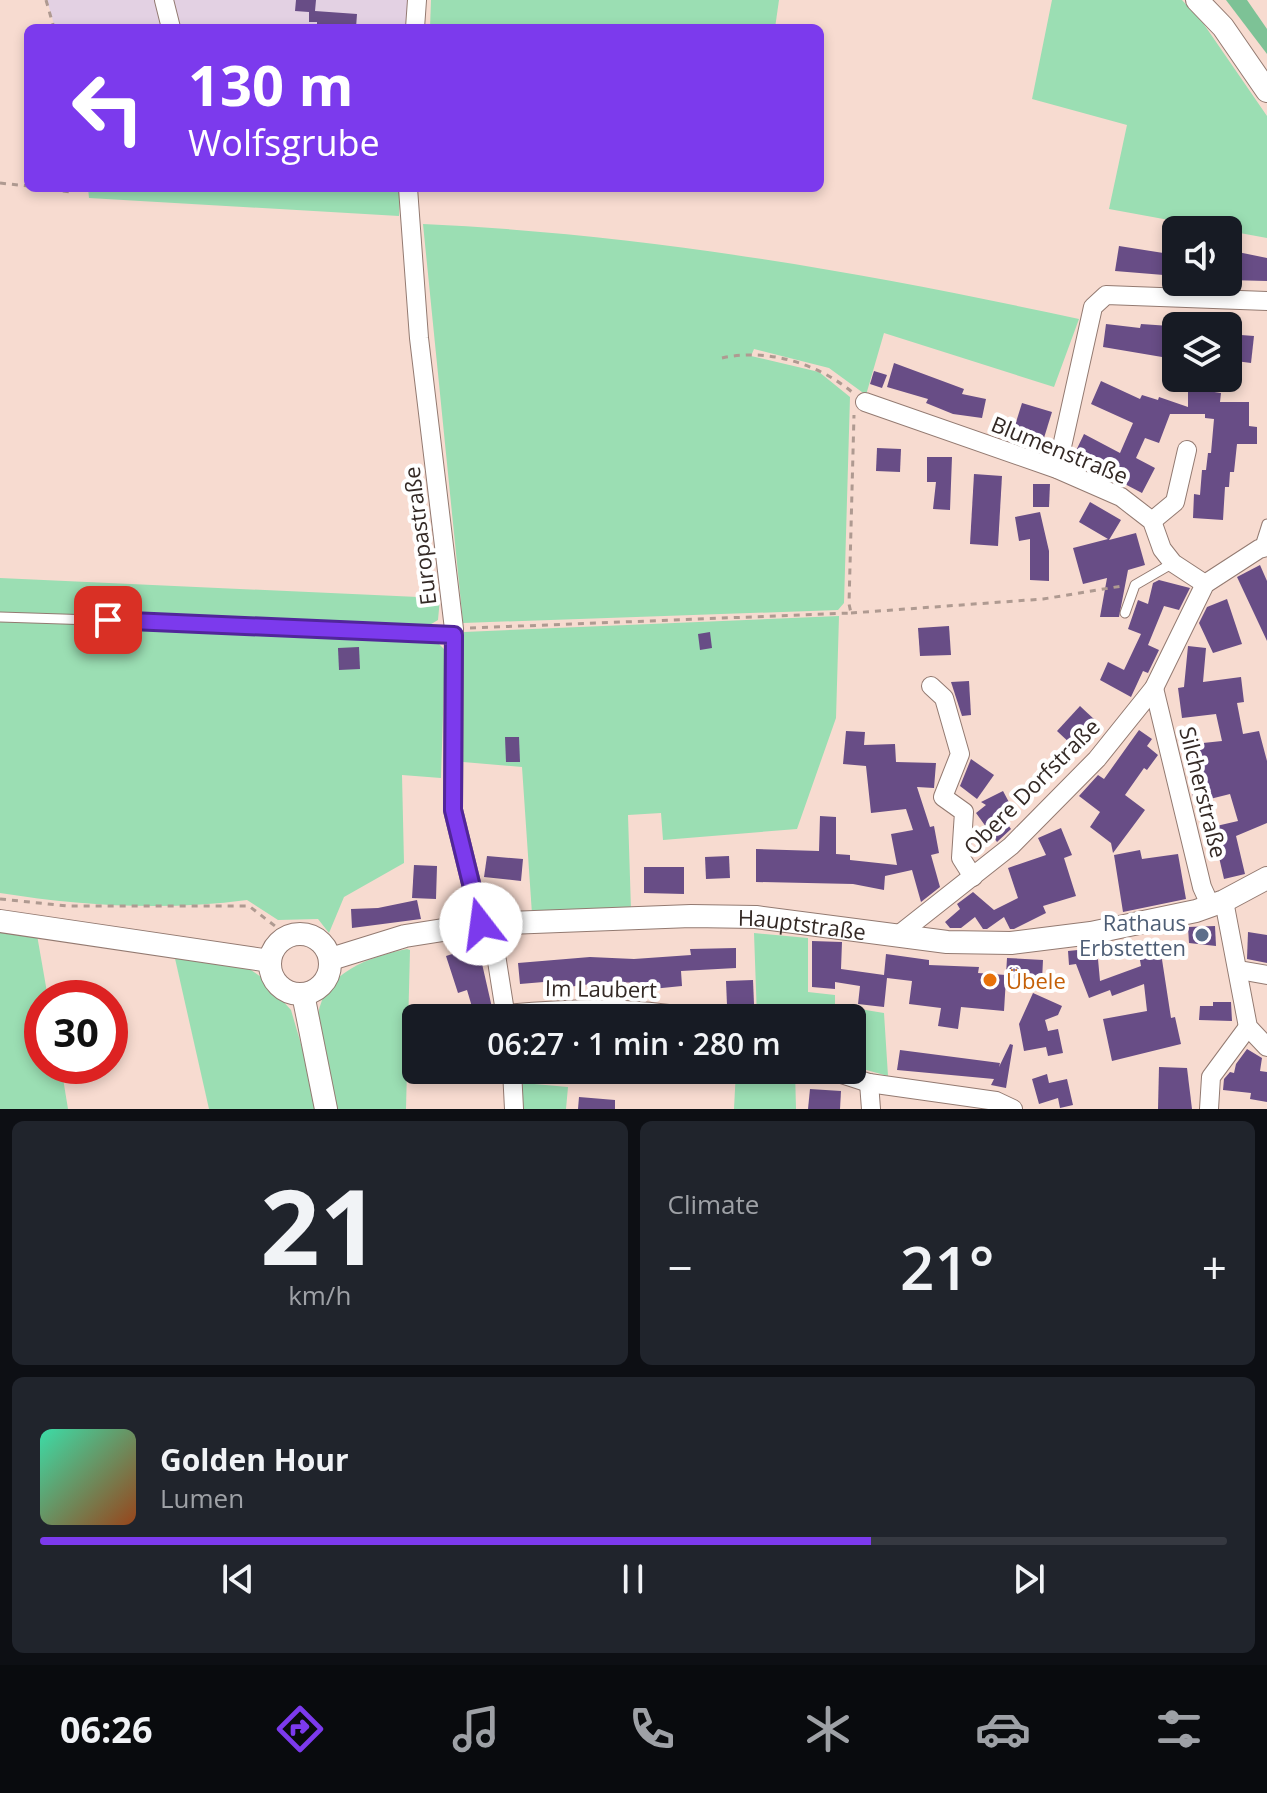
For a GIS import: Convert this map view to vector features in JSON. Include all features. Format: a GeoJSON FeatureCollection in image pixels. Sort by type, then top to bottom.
{"type":"FeatureCollection","features":[{"type":"Feature","properties":{"kind":"street"},"geometry":{"type":"LineString","coordinates":[[164,0],[170,24]]}},
{"type":"Feature","properties":{"kind":"street"},"geometry":{"type":"LineString","coordinates":[[415,24],[417,0]]}},
{"type":"Feature","properties":{"kind":"street"},"geometry":{"type":"LineString","coordinates":[[1197,0],[1223,27],[1267,91]]}},
{"type":"Feature","properties":{"kind":"street","name":"Europastraße"},"geometry":{"type":"LineString","coordinates":[[408,192],[419,338],[454,632],[453,810],[486,924],[503,1004]]}},
{"type":"Feature","properties":{"kind":"street"},"geometry":{"type":"LineString","coordinates":[[1057,469],[1093,307],[1106,295],[1267,301]]}},
{"type":"Feature","properties":{"kind":"street","name":"Blumenstraße"},"geometry":{"type":"LineString","coordinates":[[865,402],[1057,469],[1121,497],[1152,521],[1162,549],[1173,563],[1205,584]]}},
{"type":"Feature","properties":{"kind":"street"},"geometry":{"type":"LineString","coordinates":[[1152,521],[1175,502],[1187,450]]}},
{"type":"Feature","properties":{"kind":"street"},"geometry":{"type":"LineString","coordinates":[[1205,584],[1263,548]]}},
{"type":"Feature","properties":{"kind":"street","name":"Obere Dorfstraße"},"geometry":{"type":"LineString","coordinates":[[897,936],[1011,846],[1097,759],[1154,688],[1205,584]]}},
{"type":"Feature","properties":{"kind":"street"},"geometry":{"type":"LineString","coordinates":[[931,686],[944,698],[960,754],[943,797],[964,812],[961,858],[973,877]]}},
{"type":"Feature","properties":{"kind":"street","name":"Silcherstraße"},"geometry":{"type":"LineString","coordinates":[[1154,688],[1202,887],[1217,904],[1239,970],[1248,1027]]}},
{"type":"Feature","properties":{"kind":"street","name":"Hauptstraße"},"geometry":{"type":"LineString","coordinates":[[331,959],[405,936],[486,924],[756,917],[897,936],[1011,943],[1141,924],[1217,904],[1267,878]]}},
{"type":"Feature","properties":{"kind":"street"},"geometry":{"type":"LineString","coordinates":[[0,921],[270,961]]}},
{"type":"Feature","properties":{"kind":"street"},"geometry":{"type":"LineString","coordinates":[[301,933],[315,937],[325,946],[331,959],[324,983],[303,994],[289,992],[278,985],[270,961],[279,942],[301,933]]}},
{"type":"Feature","properties":{"kind":"street"},"geometry":{"type":"LineString","coordinates":[[1239,970],[1267,975]]}},
{"type":"Feature","properties":{"kind":"street"},"geometry":{"type":"LineString","coordinates":[[303,994],[326,1109]]}},
{"type":"Feature","properties":{"kind":"street"},"geometry":{"type":"LineString","coordinates":[[1209,1109],[1211,1077],[1248,1027],[1267,1047]]}},
{"type":"Feature","properties":{"kind":"street"},"geometry":{"type":"LineString","coordinates":[[866,1082],[1002,1106]]}},
{"type":"Feature","properties":{"kind":"street"},"geometry":{"type":"LineString","coordinates":[[869,1083],[871,1109]]}},
{"type":"Feature","properties":{"kind":"street"},"geometry":{"type":"LineString","coordinates":[[513,1084],[514,1109]]}},
{"type":"Feature","properties":{"kind":"lane"},"geometry":{"type":"LineString","coordinates":[[1263,548],[1267,524]]}},
{"type":"Feature","properties":{"kind":"lane"},"geometry":{"type":"LineString","coordinates":[[1125,613],[1135,585],[1173,563]]}},
{"type":"Feature","properties":{"kind":"lane"},"geometry":{"type":"LineString","coordinates":[[0,617],[454,632]]}},
{"type":"Feature","properties":{"kind":"path"},"geometry":{"type":"LineString","coordinates":[[46,0],[53,24]]}},
{"type":"Feature","properties":{"kind":"path"},"geometry":{"type":"LineString","coordinates":[[0,183],[24,186]]}},
{"type":"Feature","properties":{"kind":"path"},"geometry":{"type":"LineString","coordinates":[[722,358],[741,354],[763,356],[820,368],[865,402],[854,407],[851,613]]}},
{"type":"Feature","properties":{"kind":"path"},"geometry":{"type":"LineString","coordinates":[[454,632],[851,613],[1043,599],[1135,585]]}},
{"type":"Feature","properties":{"kind":"path"},"geometry":{"type":"LineString","coordinates":[[0,899],[68,906],[249,906],[288,936]]}},
{"type":"Feature","properties":{"kind":"shaded area"},"geometry":{"type":"Polygon","coordinates":[[[47,0],[411,0],[409,24],[54,24],[47,0]]]}},
{"type":"Feature","properties":{"kind":"green space"},"geometry":{"type":"Polygon","coordinates":[[[431,0],[779,0],[776,24],[430,24],[431,0]]]}},
{"type":"Feature","properties":{"kind":"green space"},"geometry":{"type":"Polygon","coordinates":[[[1052,0],[1182,0],[1203,23],[1267,116],[1267,238],[1242,233],[1242,216],[1162,216],[1162,219],[1109,209],[1127,125],[1032,99],[1052,0]]]}},
{"type":"Feature","properties":{"kind":"green space"},"geometry":{"type":"Polygon","coordinates":[[[1226,0],[1247,0],[1267,29],[1267,54],[1226,0]]]}},
{"type":"Feature","properties":{"kind":"green space"},"geometry":{"type":"Polygon","coordinates":[[[88,192],[400,192],[399,216],[89,198],[88,192]]]}},
{"type":"Feature","properties":{"kind":"green space"},"geometry":{"type":"Polygon","coordinates":[[[423,224],[589,236],[671,246],[835,271],[1079,319],[1054,387],[884,333],[866,395],[829,368],[754,349],[751,356],[819,372],[850,397],[844,603],[838,610],[463,623],[423,224]]]}},
{"type":"Feature","properties":{"kind":"green space"},"geometry":{"type":"Polygon","coordinates":[[[0,578],[440,598],[438,620],[426,627],[0,614],[0,578]]]}},
{"type":"Feature","properties":{"kind":"green space"},"geometry":{"type":"Polygon","coordinates":[[[839,616],[836,718],[797,829],[663,840],[661,813],[628,815],[631,910],[532,914],[522,767],[463,762],[464,632],[839,616]]]}},
{"type":"Feature","properties":{"kind":"green space"},"geometry":{"type":"Polygon","coordinates":[[[0,621],[417,635],[435,640],[445,650],[441,778],[402,775],[404,863],[344,897],[329,933],[318,919],[278,920],[247,900],[124,906],[0,893],[0,621]]]}},
{"type":"Feature","properties":{"kind":"green space"},"geometry":{"type":"Polygon","coordinates":[[[0,930],[37,935],[45,980],[24,980],[24,1084],[64,1084],[68,1109],[0,1109],[0,930]]]}},
{"type":"Feature","properties":{"kind":"green space"},"geometry":{"type":"Polygon","coordinates":[[[754,933],[808,938],[808,992],[835,995],[835,1004],[757,1004],[754,933]]]}},
{"type":"Feature","properties":{"kind":"green space"},"geometry":{"type":"Polygon","coordinates":[[[410,950],[409,1004],[402,1004],[402,1084],[407,1084],[406,1109],[336,1109],[318,1015],[322,1000],[339,977],[378,957],[410,950]]]}},
{"type":"Feature","properties":{"kind":"green space"},"geometry":{"type":"Polygon","coordinates":[[[174,954],[217,960],[251,970],[261,977],[291,1010],[320,1109],[209,1109],[174,954]]]}},
{"type":"Feature","properties":{"kind":"green space"},"geometry":{"type":"Polygon","coordinates":[[[866,1010],[884,1013],[888,1076],[866,1070],[866,1010]]]}},
{"type":"Feature","properties":{"kind":"green space"},"geometry":{"type":"Polygon","coordinates":[[[523,1084],[568,1087],[566,1109],[522,1109],[523,1084]]]}},
{"type":"Feature","properties":{"kind":"green space"},"geometry":{"type":"Polygon","coordinates":[[[735,1084],[795,1084],[796,1109],[734,1109],[735,1084]]]}},
{"type":"Feature","properties":{"kind":"building"},"geometry":{"type":"Polygon","coordinates":[[[296,0],[316,0],[315,11],[357,14],[356,24],[317,24],[309,22],[309,12],[295,11],[296,0]]]}},
{"type":"Feature","properties":{"kind":"building"},"geometry":{"type":"Polygon","coordinates":[[[1119,246],[1162,253],[1162,275],[1115,271],[1119,246]]]}},
{"type":"Feature","properties":{"kind":"building"},"geometry":{"type":"Polygon","coordinates":[[[1242,253],[1267,258],[1267,281],[1242,280],[1242,253]]]}},
{"type":"Feature","properties":{"kind":"building"},"geometry":{"type":"Polygon","coordinates":[[[1106,324],[1140,328],[1141,324],[1162,325],[1162,357],[1103,347],[1106,324]]]}},
{"type":"Feature","properties":{"kind":"building"},"geometry":{"type":"Polygon","coordinates":[[[1242,335],[1254,336],[1251,363],[1242,362],[1242,335]]]}},
{"type":"Feature","properties":{"kind":"building"},"geometry":{"type":"Polygon","coordinates":[[[894,363],[964,389],[962,394],[986,399],[982,418],[953,414],[926,403],[928,399],[887,387],[894,363]]]}},
{"type":"Feature","properties":{"kind":"building"},"geometry":{"type":"Polygon","coordinates":[[[874,371],[887,375],[882,388],[870,384],[874,371]]]}},
{"type":"Feature","properties":{"kind":"building"},"geometry":{"type":"Polygon","coordinates":[[[1101,381],[1140,399],[1142,395],[1158,400],[1159,397],[1188,407],[1188,392],[1221,393],[1220,402],[1249,402],[1249,426],[1257,427],[1257,444],[1237,444],[1234,472],[1230,472],[1229,487],[1225,487],[1223,520],[1193,518],[1194,494],[1200,495],[1202,470],[1206,470],[1208,453],[1211,453],[1214,419],[1205,418],[1205,414],[1170,414],[1159,443],[1145,438],[1136,458],[1155,468],[1142,493],[1073,457],[1084,434],[1120,453],[1133,423],[1091,404],[1101,381]]]}},
{"type":"Feature","properties":{"kind":"building"},"geometry":{"type":"Polygon","coordinates":[[[1022,403],[1052,412],[1043,441],[1013,432],[1022,403]]]}},
{"type":"Feature","properties":{"kind":"building"},"geometry":{"type":"Polygon","coordinates":[[[877,448],[901,449],[900,472],[876,471],[877,448]]]}},
{"type":"Feature","properties":{"kind":"building"},"geometry":{"type":"Polygon","coordinates":[[[927,457],[952,457],[950,510],[933,509],[936,482],[927,482],[927,457]]]}},
{"type":"Feature","properties":{"kind":"building"},"geometry":{"type":"Polygon","coordinates":[[[974,474],[1002,476],[998,546],[970,544],[974,474]]]}},
{"type":"Feature","properties":{"kind":"building"},"geometry":{"type":"Polygon","coordinates":[[[1033,484],[1050,484],[1049,507],[1033,507],[1033,484]]]}},
{"type":"Feature","properties":{"kind":"building"},"geometry":{"type":"Polygon","coordinates":[[[1090,502],[1121,520],[1109,540],[1136,533],[1145,565],[1128,570],[1119,617],[1100,617],[1107,578],[1083,584],[1073,548],[1108,539],[1079,522],[1090,502]]]}},
{"type":"Feature","properties":{"kind":"building"},"geometry":{"type":"Polygon","coordinates":[[[1040,512],[1049,551],[1049,581],[1030,580],[1030,539],[1019,541],[1015,517],[1040,512]]]}},
{"type":"Feature","properties":{"kind":"building"},"geometry":{"type":"Polygon","coordinates":[[[1260,565],[1267,581],[1267,641],[1237,577],[1260,565]]]}},
{"type":"Feature","properties":{"kind":"building"},"geometry":{"type":"Polygon","coordinates":[[[1159,580],[1190,588],[1179,610],[1164,606],[1148,645],[1159,650],[1148,673],[1143,671],[1131,697],[1100,680],[1108,662],[1124,670],[1141,634],[1128,629],[1138,600],[1148,604],[1153,583],[1159,580]]]}},
{"type":"Feature","properties":{"kind":"building"},"geometry":{"type":"Polygon","coordinates":[[[1227,599],[1242,644],[1213,653],[1199,623],[1207,607],[1227,599]]]}},
{"type":"Feature","properties":{"kind":"building"},"geometry":{"type":"Polygon","coordinates":[[[949,626],[951,655],[920,656],[918,628],[949,626]]]}},
{"type":"Feature","properties":{"kind":"building"},"geometry":{"type":"Polygon","coordinates":[[[710,632],[712,648],[700,650],[698,634],[710,632]]]}},
{"type":"Feature","properties":{"kind":"building"},"geometry":{"type":"Polygon","coordinates":[[[1188,646],[1206,648],[1203,682],[1241,677],[1244,702],[1237,703],[1243,734],[1259,731],[1267,761],[1267,823],[1236,836],[1245,874],[1224,879],[1212,827],[1238,821],[1230,794],[1194,803],[1184,745],[1222,741],[1216,714],[1182,718],[1178,688],[1184,687],[1188,646]]]}},
{"type":"Feature","properties":{"kind":"building"},"geometry":{"type":"Polygon","coordinates":[[[359,647],[360,669],[339,670],[338,648],[359,647]]]}},
{"type":"Feature","properties":{"kind":"building"},"geometry":{"type":"Polygon","coordinates":[[[969,681],[971,715],[962,716],[951,682],[969,681]]]}},
{"type":"Feature","properties":{"kind":"building"},"geometry":{"type":"Polygon","coordinates":[[[1080,706],[1096,721],[1073,746],[1057,731],[1080,706]]]}},
{"type":"Feature","properties":{"kind":"building"},"geometry":{"type":"Polygon","coordinates":[[[1139,730],[1152,739],[1147,746],[1158,755],[1147,770],[1144,768],[1125,795],[1145,810],[1113,853],[1111,843],[1090,827],[1100,812],[1079,796],[1098,775],[1104,779],[1139,730]]]}},
{"type":"Feature","properties":{"kind":"building"},"geometry":{"type":"Polygon","coordinates":[[[846,731],[865,732],[864,745],[895,744],[896,762],[936,763],[934,788],[917,787],[930,827],[934,826],[939,853],[931,855],[940,887],[921,902],[912,870],[885,876],[884,890],[853,884],[756,882],[756,849],[819,851],[820,816],[836,817],[836,854],[850,855],[850,860],[897,865],[891,834],[913,830],[906,809],[871,813],[866,766],[843,764],[846,731]]]}},
{"type":"Feature","properties":{"kind":"building"},"geometry":{"type":"Polygon","coordinates":[[[505,737],[519,737],[520,762],[506,762],[505,737]]]}},
{"type":"Feature","properties":{"kind":"building"},"geometry":{"type":"Polygon","coordinates":[[[971,759],[994,775],[977,799],[960,786],[971,759]]]}},
{"type":"Feature","properties":{"kind":"building"},"geometry":{"type":"Polygon","coordinates":[[[1003,791],[1011,806],[999,812],[1011,829],[997,842],[976,813],[986,805],[981,802],[1003,791]]]}},
{"type":"Feature","properties":{"kind":"building"},"geometry":{"type":"Polygon","coordinates":[[[1061,828],[1072,855],[1064,858],[1076,896],[1043,906],[1046,913],[1014,929],[1010,929],[1004,917],[987,929],[983,929],[975,917],[961,928],[950,928],[945,922],[960,909],[957,904],[973,892],[994,910],[1018,898],[1008,868],[1046,855],[1038,838],[1061,828]]]}},
{"type":"Feature","properties":{"kind":"building"},"geometry":{"type":"Polygon","coordinates":[[[1140,850],[1142,859],[1178,854],[1186,899],[1123,912],[1114,855],[1140,850]]]}},
{"type":"Feature","properties":{"kind":"building"},"geometry":{"type":"Polygon","coordinates":[[[487,856],[523,859],[521,881],[484,877],[487,856]]]}},
{"type":"Feature","properties":{"kind":"building"},"geometry":{"type":"Polygon","coordinates":[[[729,856],[730,878],[706,879],[705,857],[729,856]]]}},
{"type":"Feature","properties":{"kind":"building"},"geometry":{"type":"Polygon","coordinates":[[[414,865],[437,866],[436,899],[412,898],[414,865]]]}},
{"type":"Feature","properties":{"kind":"building"},"geometry":{"type":"Polygon","coordinates":[[[644,867],[684,867],[684,894],[644,893],[644,867]]]}},
{"type":"Feature","properties":{"kind":"building"},"geometry":{"type":"Polygon","coordinates":[[[417,900],[421,919],[352,928],[351,909],[378,908],[417,900]]]}},
{"type":"Feature","properties":{"kind":"building","name":"Rathaus Erbstetten"},"geometry":{"type":"Polygon","coordinates":[[[1215,926],[1216,946],[1189,943],[1188,927],[1215,926]]]}},
{"type":"Feature","properties":{"kind":"building"},"geometry":{"type":"Polygon","coordinates":[[[1248,932],[1267,935],[1267,963],[1247,959],[1248,932]]]}},
{"type":"Feature","properties":{"kind":"building"},"geometry":{"type":"Polygon","coordinates":[[[1159,940],[1171,1018],[1175,1017],[1181,1044],[1112,1061],[1103,1019],[1147,1011],[1144,984],[1112,996],[1110,990],[1089,998],[1076,964],[1069,965],[1068,951],[1097,948],[1100,981],[1141,966],[1137,944],[1159,940]]]}},
{"type":"Feature","properties":{"kind":"building"},"geometry":{"type":"Polygon","coordinates":[[[812,941],[842,942],[841,969],[884,975],[886,954],[929,960],[929,965],[979,967],[978,973],[1006,975],[1007,958],[1043,960],[1042,980],[1006,978],[1004,1011],[961,1007],[958,1029],[938,1026],[941,1008],[909,1004],[912,981],[887,978],[884,1007],[858,1004],[860,986],[835,982],[835,989],[812,987],[812,941]]]}},
{"type":"Feature","properties":{"kind":"building"},"geometry":{"type":"Polygon","coordinates":[[[478,946],[491,1004],[471,1004],[467,990],[458,993],[446,956],[478,946]]]}},
{"type":"Feature","properties":{"kind":"building"},"geometry":{"type":"Polygon","coordinates":[[[736,948],[736,968],[681,971],[682,986],[652,989],[651,983],[606,982],[568,987],[567,980],[520,984],[518,963],[590,957],[634,959],[691,955],[690,949],[736,948]]]}},
{"type":"Feature","properties":{"kind":"building"},"geometry":{"type":"Polygon","coordinates":[[[753,980],[754,1004],[727,1004],[726,981],[753,980]]]}},
{"type":"Feature","properties":{"kind":"building"},"geometry":{"type":"Polygon","coordinates":[[[1033,993],[1062,1006],[1058,1015],[1045,1020],[1048,1031],[1058,1029],[1063,1053],[1048,1056],[1046,1047],[1024,1051],[1019,1024],[1033,993]]]}},
{"type":"Feature","properties":{"kind":"building"},"geometry":{"type":"Polygon","coordinates":[[[1213,1002],[1231,1002],[1232,1021],[1199,1020],[1200,1006],[1213,1006],[1213,1002]]]}},
{"type":"Feature","properties":{"kind":"building"},"geometry":{"type":"Polygon","coordinates":[[[1010,1044],[1013,1045],[1006,1088],[991,1085],[994,1079],[897,1070],[900,1050],[1000,1063],[999,1067],[1010,1044]]]}},
{"type":"Feature","properties":{"kind":"building"},"geometry":{"type":"Polygon","coordinates":[[[1247,1049],[1262,1058],[1260,1071],[1267,1072],[1267,1102],[1250,1099],[1251,1093],[1223,1090],[1224,1079],[1230,1072],[1234,1073],[1236,1064],[1247,1049]]]}},
{"type":"Feature","properties":{"kind":"building"},"geometry":{"type":"Polygon","coordinates":[[[1159,1067],[1187,1068],[1192,1109],[1158,1109],[1159,1067]]]}},
{"type":"Feature","properties":{"kind":"building"},"geometry":{"type":"Polygon","coordinates":[[[1047,1074],[1049,1083],[1067,1079],[1073,1105],[1060,1108],[1058,1098],[1039,1104],[1032,1079],[1047,1074]]]}},
{"type":"Feature","properties":{"kind":"building"},"geometry":{"type":"Polygon","coordinates":[[[810,1089],[841,1091],[840,1109],[808,1109],[810,1089]]]}},
{"type":"Feature","properties":{"kind":"building"},"geometry":{"type":"Polygon","coordinates":[[[579,1097],[615,1100],[615,1109],[578,1109],[579,1097]]]}},
{"type":"Feature","properties":{"kind":"place","name":"Rathaus Erbstetten"},"geometry":{"type":"Point","coordinates":[1202,935]}},
{"type":"Feature","properties":{"kind":"place","name":"Übele"},"geometry":{"type":"Point","coordinates":[990,980]}},
{"type":"Feature","properties":{"kind":"route"},"geometry":{"type":"LineString","coordinates":[[108,620],[418,631],[454,635],[453,810],[458,841],[481,924]]}}]}
